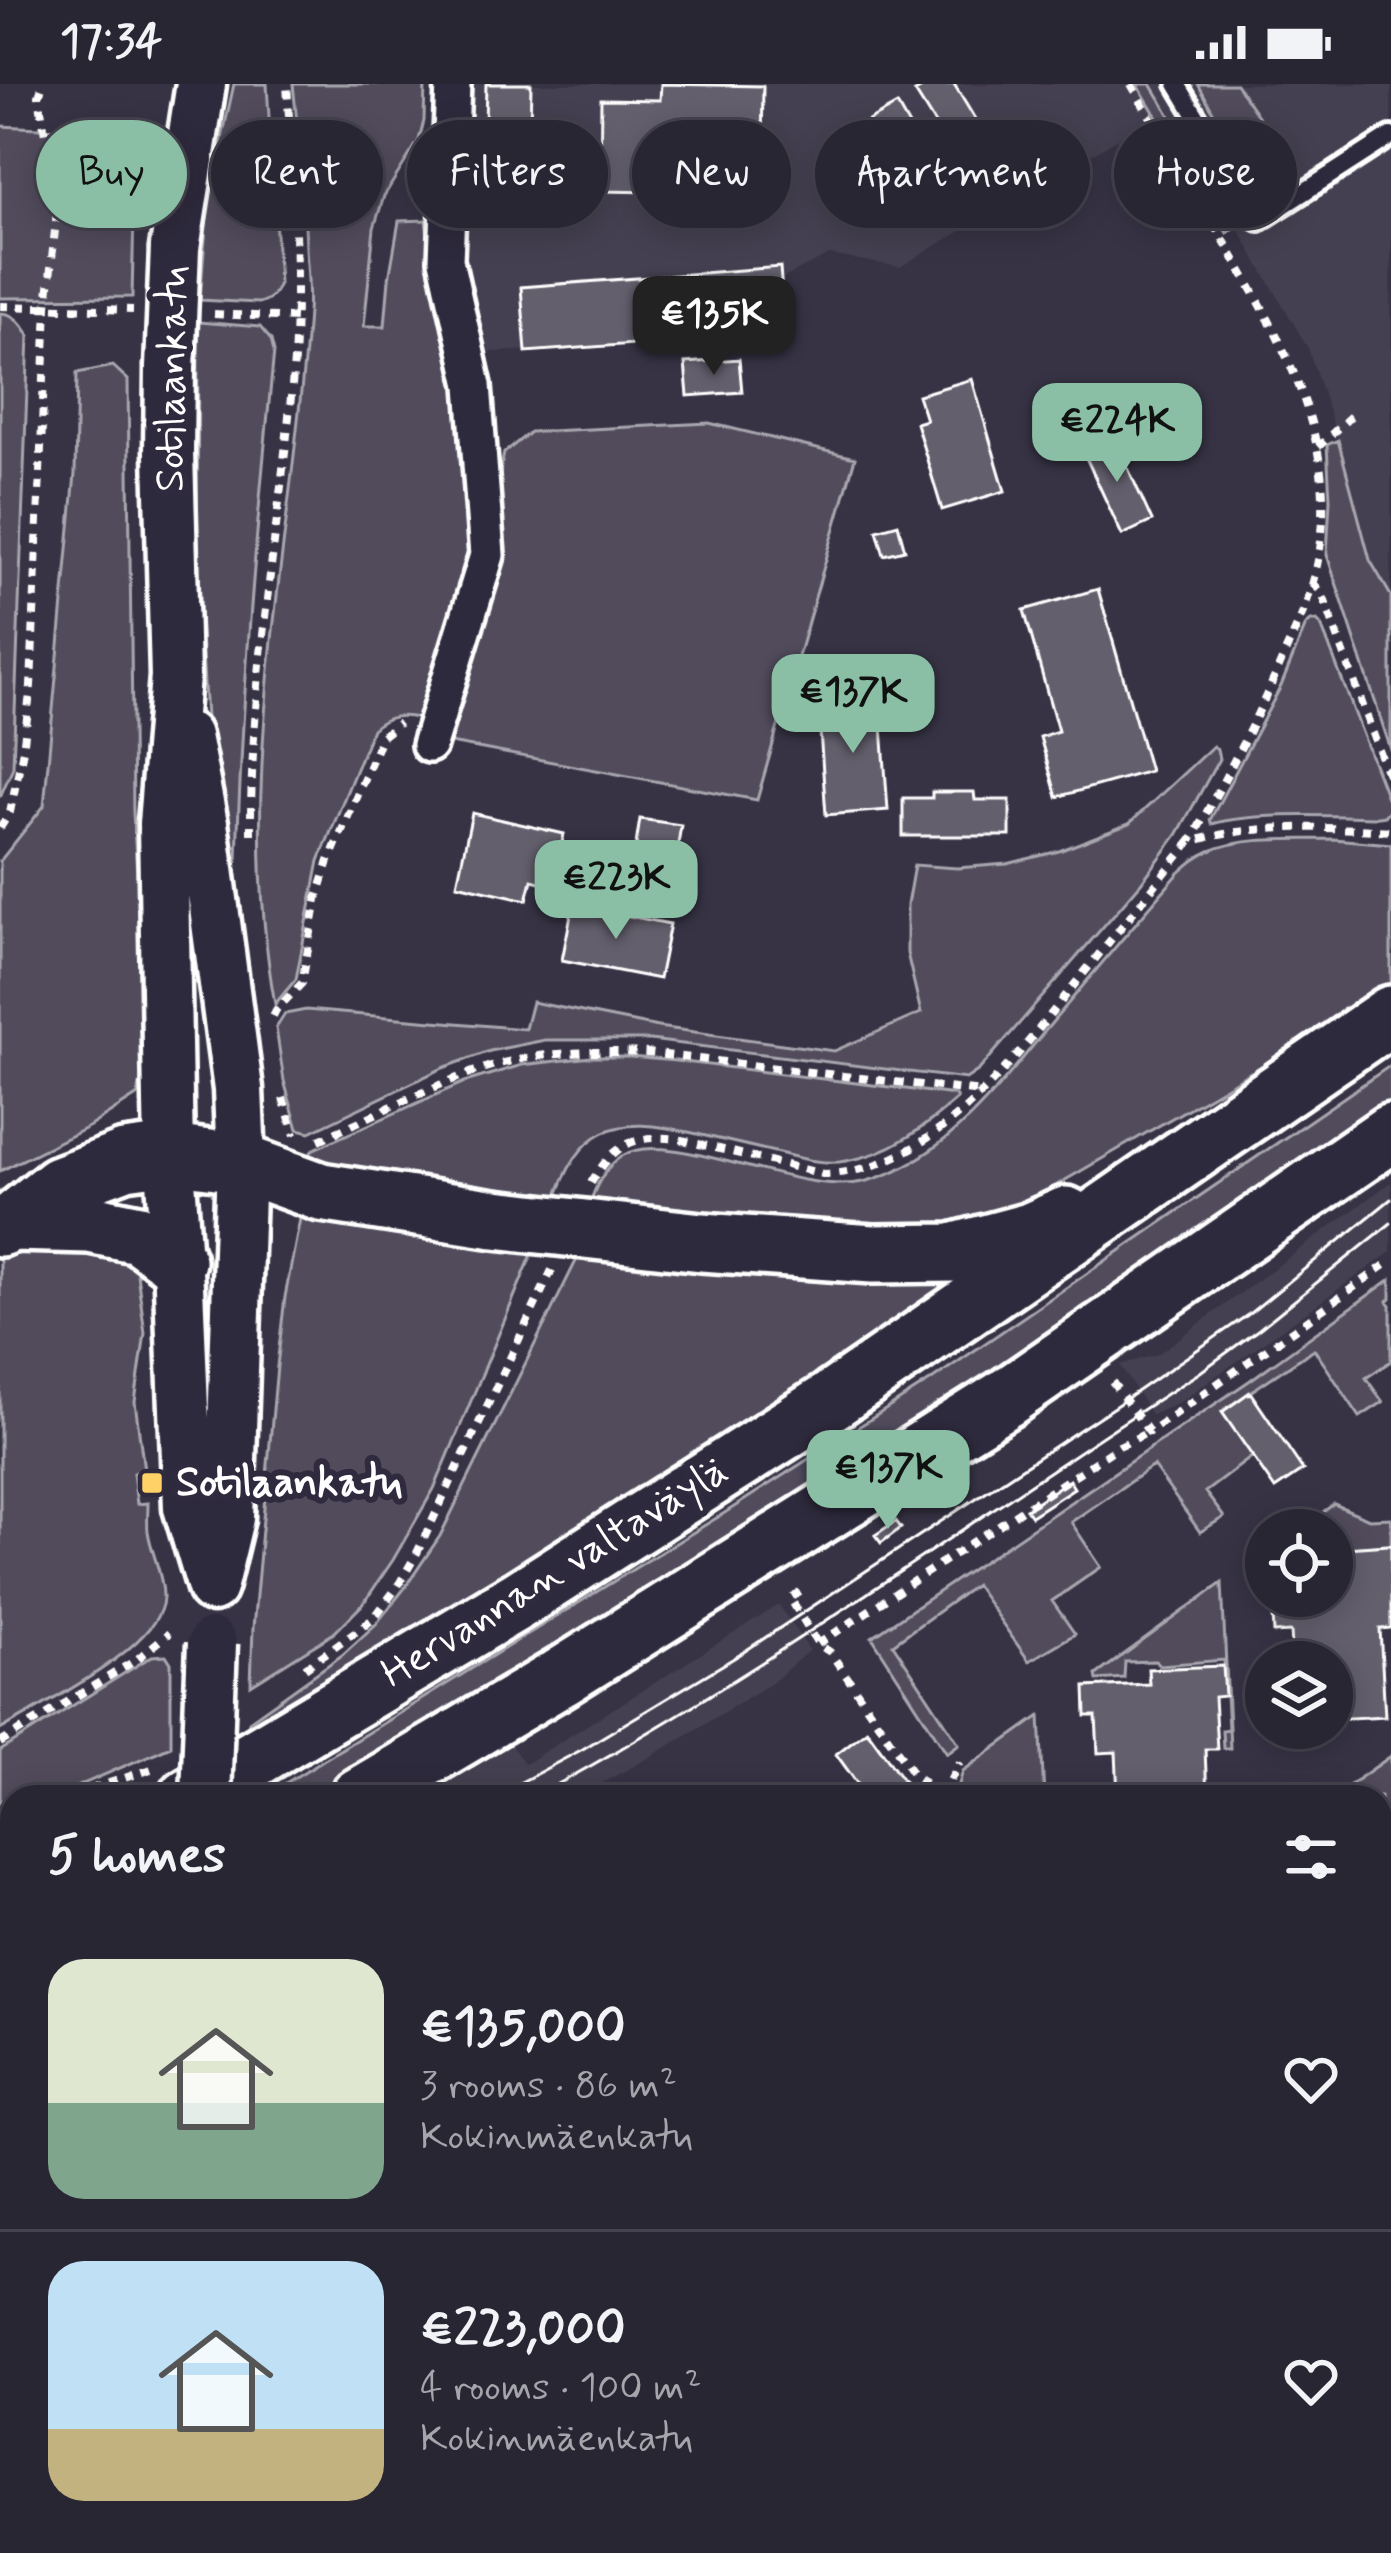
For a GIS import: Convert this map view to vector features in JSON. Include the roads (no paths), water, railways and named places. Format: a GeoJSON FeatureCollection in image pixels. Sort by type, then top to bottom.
{"type":"FeatureCollection","features":[{"type":"Feature","properties":{"kind":"highway","name":"Hervannan valtaväylä"},"geometry":{"type":"LineString","coordinates":[[177,1779],[517,1601],[831,1401],[1391,1015]]}},
{"type":"Feature","properties":{"kind":"highway"},"geometry":{"type":"LineString","coordinates":[[379,1785],[560,1678],[1006,1399],[1391,1132]]}},
{"type":"Feature","properties":{"kind":"highway"},"geometry":{"type":"LineString","coordinates":[[6,1225],[59,1185],[125,1160],[169,1154],[241,1163],[321,1192],[495,1220],[703,1242],[874,1254],[952,1253],[1030,1232],[1184,1160]]}},
{"type":"Feature","properties":{"kind":"highway"},"geometry":{"type":"LineString","coordinates":[[6,1225],[90,1224],[139,1234],[176,1262]]}},
{"type":"Feature","properties":{"kind":"main road","name":"Sotilaankatu"},"geometry":{"type":"LineString","coordinates":[[201,84],[176,248],[169,453],[175,676],[163,824],[169,1154],[188,1507],[212,1617]]}},
{"type":"Feature","properties":{"kind":"main road","name":"Sotilaankatu"},"geometry":{"type":"LineString","coordinates":[[175,676],[203,824],[238,1089],[241,1163],[229,1518],[212,1617]]}},
{"type":"Feature","properties":{"kind":"main road"},"geometry":{"type":"LineString","coordinates":[[206,1785],[212,1617]]}},
{"type":"Feature","properties":{"kind":"street"},"geometry":{"type":"LineString","coordinates":[[432,737],[487,555],[474,385],[446,260],[453,84]]}},
{"type":"Feature","properties":{"kind":"lane"},"geometry":{"type":"LineString","coordinates":[[1177,84],[1259,221],[1391,136]]}},
{"type":"Feature","properties":{"kind":"tram line"},"geometry":{"type":"LineString","coordinates":[[515,1785],[739,1655],[1126,1399],[1249,1314],[1391,1199]]}},
{"type":"Feature","properties":{"kind":"tram line"},"geometry":{"type":"LineString","coordinates":[[556,1785],[788,1646],[1199,1373],[1391,1223]]}},
{"type":"Feature","properties":{"kind":"place","name":"Sotilaankatu"},"geometry":{"type":"Point","coordinates":[152,1483]}}]}
